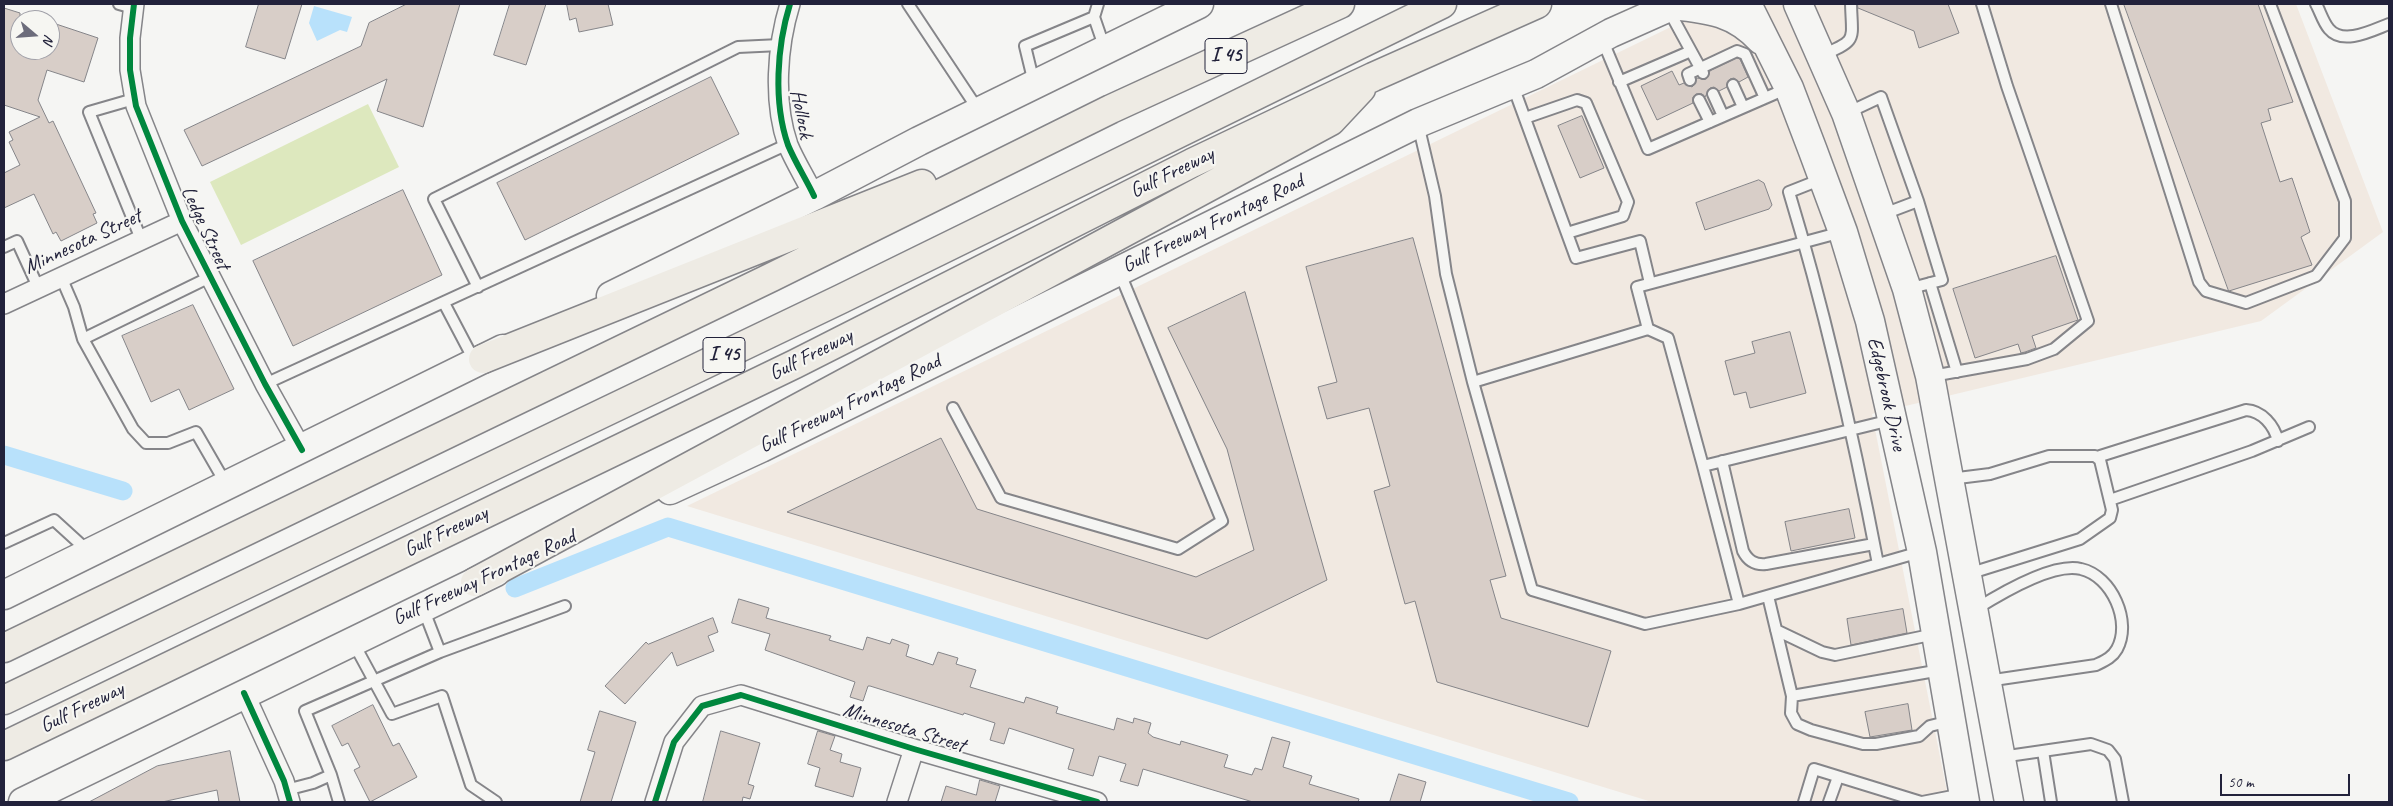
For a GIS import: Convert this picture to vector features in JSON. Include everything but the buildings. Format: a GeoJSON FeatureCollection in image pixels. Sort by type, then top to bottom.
{"type":"FeatureCollection","features":[{"type":"Feature","properties":{"kind":"highway","name":"I 45"},"geometry":{"type":"LineString","coordinates":[[4,648],[772,277],[1112,109],[1340,4]]}},
{"type":"Feature","properties":{"kind":"highway","name":"Gulf Freeway"},"geometry":{"type":"LineString","coordinates":[[4,700],[841,299],[1442,4]]}},
{"type":"Feature","properties":{"kind":"highway","name":"Gulf Freeway"},"geometry":{"type":"LineString","coordinates":[[4,746],[795,364],[1192,162],[1373,77],[1537,4]]}},
{"type":"Feature","properties":{"kind":"highway"},"geometry":{"type":"LineString","coordinates":[[475,582],[1331,121],[1373,77]]}},
{"type":"Feature","properties":{"kind":"highway"},"geometry":{"type":"LineString","coordinates":[[479,361],[1112,109]]}},
{"type":"Feature","properties":{"kind":"main road"},"geometry":{"type":"LineString","coordinates":[[4,595],[302,450],[408,394],[814,196],[980,111],[1199,4]]}},
{"type":"Feature","properties":{"kind":"main road","name":"Edgebrook Drive"},"geometry":{"type":"LineString","coordinates":[[1747,4],[1770,49],[1777,93],[1823,178],[1843,232],[1870,320],[1922,552],[1964,798]]}},
{"type":"Feature","properties":{"kind":"main road","name":"Edgebrook Drive"},"geometry":{"type":"LineString","coordinates":[[1798,4],[1846,113],[1880,216],[1918,286],[1930,376],[2009,802]]}},
{"type":"Feature","properties":{"kind":"main road"},"geometry":{"type":"LineString","coordinates":[[1813,4],[1818,50]]}},
{"type":"Feature","properties":{"kind":"main road"},"geometry":{"type":"LineString","coordinates":[[1667,7],[1702,8],[1729,15],[1748,26],[1770,49]]}},
{"type":"Feature","properties":{"kind":"main road","name":"Gulf Freeway Frontage Road"},"geometry":{"type":"LineString","coordinates":[[23,802],[422,607],[761,448],[1418,123],[1536,74],[1667,7]]}},
{"type":"Feature","properties":{"kind":"main road"},"geometry":{"type":"LineString","coordinates":[[1843,232],[1880,216]]}},
{"type":"Feature","properties":{"kind":"main road"},"geometry":{"type":"LineString","coordinates":[[1922,552],[1961,540]]}},
{"type":"Feature","properties":{"kind":"street","name":"Hollock"},"geometry":{"type":"LineString","coordinates":[[790,4],[780,45],[778,94],[788,144],[814,196]]}},
{"type":"Feature","properties":{"kind":"street","name":"Ledge Street"},"geometry":{"type":"LineString","coordinates":[[129,5],[134,99],[182,220],[265,384],[302,450]]}},
{"type":"Feature","properties":{"kind":"street","name":"Minnesota Street"},"geometry":{"type":"LineString","coordinates":[[4,304],[182,220]]}},
{"type":"Feature","properties":{"kind":"street"},"geometry":{"type":"LineString","coordinates":[[244,693],[288,796]]}},
{"type":"Feature","properties":{"kind":"street","name":"Minnesota Street"},"geometry":{"type":"LineString","coordinates":[[655,802],[674,742],[702,706],[741,695],[914,749],[1097,802]]}},
{"type":"Feature","properties":{"kind":"street"},"geometry":{"type":"LineString","coordinates":[[897,802],[914,749]]}},
{"type":"Feature","properties":{"kind":"lane"},"geometry":{"type":"LineString","coordinates":[[908,4],[980,111]]}},
{"type":"Feature","properties":{"kind":"lane"},"geometry":{"type":"LineString","coordinates":[[1098,4],[1094,17],[1105,50]]}},
{"type":"Feature","properties":{"kind":"lane"},"geometry":{"type":"LineString","coordinates":[[1818,50],[1848,44],[1853,33],[1852,4]]}},
{"type":"Feature","properties":{"kind":"lane"},"geometry":{"type":"LineString","coordinates":[[1930,376],[2027,359],[2054,348],[2088,321],[2010,94],[1982,4]]}},
{"type":"Feature","properties":{"kind":"lane"},"geometry":{"type":"LineString","coordinates":[[2111,4],[2199,282],[2206,291],[2246,303],[2316,276],[2345,238],[2345,201],[2270,4]]}},
{"type":"Feature","properties":{"kind":"lane"},"geometry":{"type":"LineString","coordinates":[[2316,4],[2329,30],[2342,36],[2358,36],[2389,24]]}},
{"type":"Feature","properties":{"kind":"lane"},"geometry":{"type":"LineString","coordinates":[[1667,7],[1702,71]]}},
{"type":"Feature","properties":{"kind":"lane"},"geometry":{"type":"LineString","coordinates":[[1035,84],[1025,46],[1094,17]]}},
{"type":"Feature","properties":{"kind":"lane"},"geometry":{"type":"LineString","coordinates":[[1602,39],[1648,149],[1777,93],[1745,54],[1736,51],[1722,62],[1702,71],[1688,74],[1690,80]]}},
{"type":"Feature","properties":{"kind":"lane"},"geometry":{"type":"LineString","coordinates":[[478,287],[434,199],[738,47],[780,45]]}},
{"type":"Feature","properties":{"kind":"lane"},"geometry":{"type":"LineString","coordinates":[[1619,82],[1691,51]]}},
{"type":"Feature","properties":{"kind":"lane"},"geometry":{"type":"LineString","coordinates":[[1512,84],[1576,258],[1640,241],[1650,283]]}},
{"type":"Feature","properties":{"kind":"lane"},"geometry":{"type":"LineString","coordinates":[[1733,85],[1743,107]]}},
{"type":"Feature","properties":{"kind":"lane"},"geometry":{"type":"LineString","coordinates":[[1713,94],[1723,116]]}},
{"type":"Feature","properties":{"kind":"lane"},"geometry":{"type":"LineString","coordinates":[[1846,113],[1876,101],[1881,97],[1918,201],[1942,280],[1918,286],[1957,372]]}},
{"type":"Feature","properties":{"kind":"lane"},"geometry":{"type":"LineString","coordinates":[[134,99],[89,112],[141,239]]}},
{"type":"Feature","properties":{"kind":"lane"},"geometry":{"type":"LineString","coordinates":[[1525,118],[1577,100],[1586,103],[1628,202],[1623,216],[1567,233]]}},
{"type":"Feature","properties":{"kind":"lane"},"geometry":{"type":"LineString","coordinates":[[1699,100],[1710,122]]}},
{"type":"Feature","properties":{"kind":"lane"},"geometry":{"type":"LineString","coordinates":[[1418,123],[1435,196],[1446,274],[1532,590],[1645,624],[1739,604],[1922,552]]}},
{"type":"Feature","properties":{"kind":"lane"},"geometry":{"type":"LineString","coordinates":[[265,384],[788,144]]}},
{"type":"Feature","properties":{"kind":"lane"},"geometry":{"type":"LineString","coordinates":[[1823,178],[1788,192],[1804,242],[1851,430],[1878,564]]}},
{"type":"Feature","properties":{"kind":"lane"},"geometry":{"type":"LineString","coordinates":[[1880,216],[1918,201]]}},
{"type":"Feature","properties":{"kind":"lane"},"geometry":{"type":"LineString","coordinates":[[1648,329],[1637,287],[1843,232]]}},
{"type":"Feature","properties":{"kind":"lane"},"geometry":{"type":"LineString","coordinates":[[4,247],[18,241],[38,288]]}},
{"type":"Feature","properties":{"kind":"lane"},"geometry":{"type":"LineString","coordinates":[[953,408],[1001,498],[1178,549],[1222,521],[1119,271]]}},
{"type":"Feature","properties":{"kind":"lane"},"geometry":{"type":"LineString","coordinates":[[61,277],[74,307],[83,339],[133,429],[146,443],[168,443],[196,432],[227,486]]}},
{"type":"Feature","properties":{"kind":"lane"},"geometry":{"type":"LineString","coordinates":[[83,339],[210,277]]}},
{"type":"Feature","properties":{"kind":"lane"},"geometry":{"type":"LineString","coordinates":[[444,303],[479,361]]}},
{"type":"Feature","properties":{"kind":"lane"},"geometry":{"type":"LineString","coordinates":[[1474,382],[1648,329],[1668,338],[1739,604]]}},
{"type":"Feature","properties":{"kind":"lane"},"geometry":{"type":"LineString","coordinates":[[1950,480],[1990,474],[2049,456],[2073,454],[2097,457],[2246,410],[2263,416],[2276,434],[2278,441]]}},
{"type":"Feature","properties":{"kind":"lane"},"geometry":{"type":"LineString","coordinates":[[1703,466],[1892,420]]}},
{"type":"Feature","properties":{"kind":"lane"},"geometry":{"type":"LineString","coordinates":[[2110,500],[2278,441],[2309,426]]}},
{"type":"Feature","properties":{"kind":"lane"},"geometry":{"type":"LineString","coordinates":[[1967,575],[2080,539],[2110,518],[2112,510],[2110,500],[2100,460],[2097,457]]}},
{"type":"Feature","properties":{"kind":"lane"},"geometry":{"type":"LineString","coordinates":[[1722,461],[1743,551],[1750,560],[1759,564],[1874,544]]}},
{"type":"Feature","properties":{"kind":"lane"},"geometry":{"type":"LineString","coordinates":[[4,543],[54,520],[90,553]]}},
{"type":"Feature","properties":{"kind":"lane"},"geometry":{"type":"LineString","coordinates":[[1974,610],[2019,583],[2051,572],[2080,568],[2096,575],[2109,587],[2119,608],[2122,623],[2118,648],[2108,660],[2096,665],[1986,681]]}},
{"type":"Feature","properties":{"kind":"lane"},"geometry":{"type":"LineString","coordinates":[[1768,596],[1792,696],[1791,713],[1797,724],[1811,730],[1863,744],[1876,744],[1919,736],[1930,726],[1951,721]]}},
{"type":"Feature","properties":{"kind":"lane"},"geometry":{"type":"LineString","coordinates":[[339,802],[331,775],[305,711],[440,652],[565,606]]}},
{"type":"Feature","properties":{"kind":"lane"},"geometry":{"type":"LineString","coordinates":[[422,607],[440,652]]}},
{"type":"Feature","properties":{"kind":"lane"},"geometry":{"type":"LineString","coordinates":[[1776,630],[1822,652],[1835,655],[1936,633]]}},
{"type":"Feature","properties":{"kind":"lane"},"geometry":{"type":"LineString","coordinates":[[352,641],[392,714],[442,696],[471,785],[496,802]]}},
{"type":"Feature","properties":{"kind":"lane"},"geometry":{"type":"LineString","coordinates":[[1792,696],[1942,670]]}},
{"type":"Feature","properties":{"kind":"lane"},"geometry":{"type":"LineString","coordinates":[[2000,757],[2091,744],[2108,750],[2116,759],[2123,802]]}},
{"type":"Feature","properties":{"kind":"lane"},"geometry":{"type":"LineString","coordinates":[[2043,751],[2051,802]]}},
{"type":"Feature","properties":{"kind":"lane"},"geometry":{"type":"LineString","coordinates":[[1804,802],[1814,769],[1922,802],[1964,798]]}},
{"type":"Feature","properties":{"kind":"lane"},"geometry":{"type":"LineString","coordinates":[[288,796],[331,775]]}},
{"type":"Feature","properties":{"kind":"lane"},"geometry":{"type":"LineString","coordinates":[[1829,802],[1838,777]]}},
{"type":"Feature","properties":{"kind":"shaded area"},"geometry":{"type":"Polygon","coordinates":[[[1718,4],[2296,4],[2383,232],[2261,321],[1872,414],[1949,802],[1652,802],[687,506],[1718,4]]]}},
{"type":"Feature","properties":{"kind":"green space"},"geometry":{"type":"Polygon","coordinates":[[[368,104],[399,167],[241,245],[210,182],[368,104]]]}},
{"type":"Feature","properties":{"kind":"water"},"geometry":{"type":"Polygon","coordinates":[[[314,6],[352,17],[347,32],[340,30],[317,41],[309,23],[314,6]]]}},
{"type":"Feature","properties":{"kind":"waterway"},"geometry":{"type":"LineString","coordinates":[[4,455],[123,491]]}},
{"type":"Feature","properties":{"kind":"waterway"},"geometry":{"type":"LineString","coordinates":[[515,588],[668,527],[1569,802]]}},
{"type":"Feature","properties":{"kind":"cycle path"},"geometry":{"type":"LineString","coordinates":[[134,4],[130,38],[130,70],[136,106],[182,221],[265,384],[302,450]]}},
{"type":"Feature","properties":{"kind":"cycle path"},"geometry":{"type":"LineString","coordinates":[[790,4],[782,38],[778,74],[780,111],[788,145],[814,196]]}},
{"type":"Feature","properties":{"kind":"cycle path"},"geometry":{"type":"LineString","coordinates":[[244,693],[284,781],[290,802]]}},
{"type":"Feature","properties":{"kind":"cycle path"},"geometry":{"type":"LineString","coordinates":[[655,802],[674,742],[702,706],[741,695],[914,749],[1097,802]]}}]}
